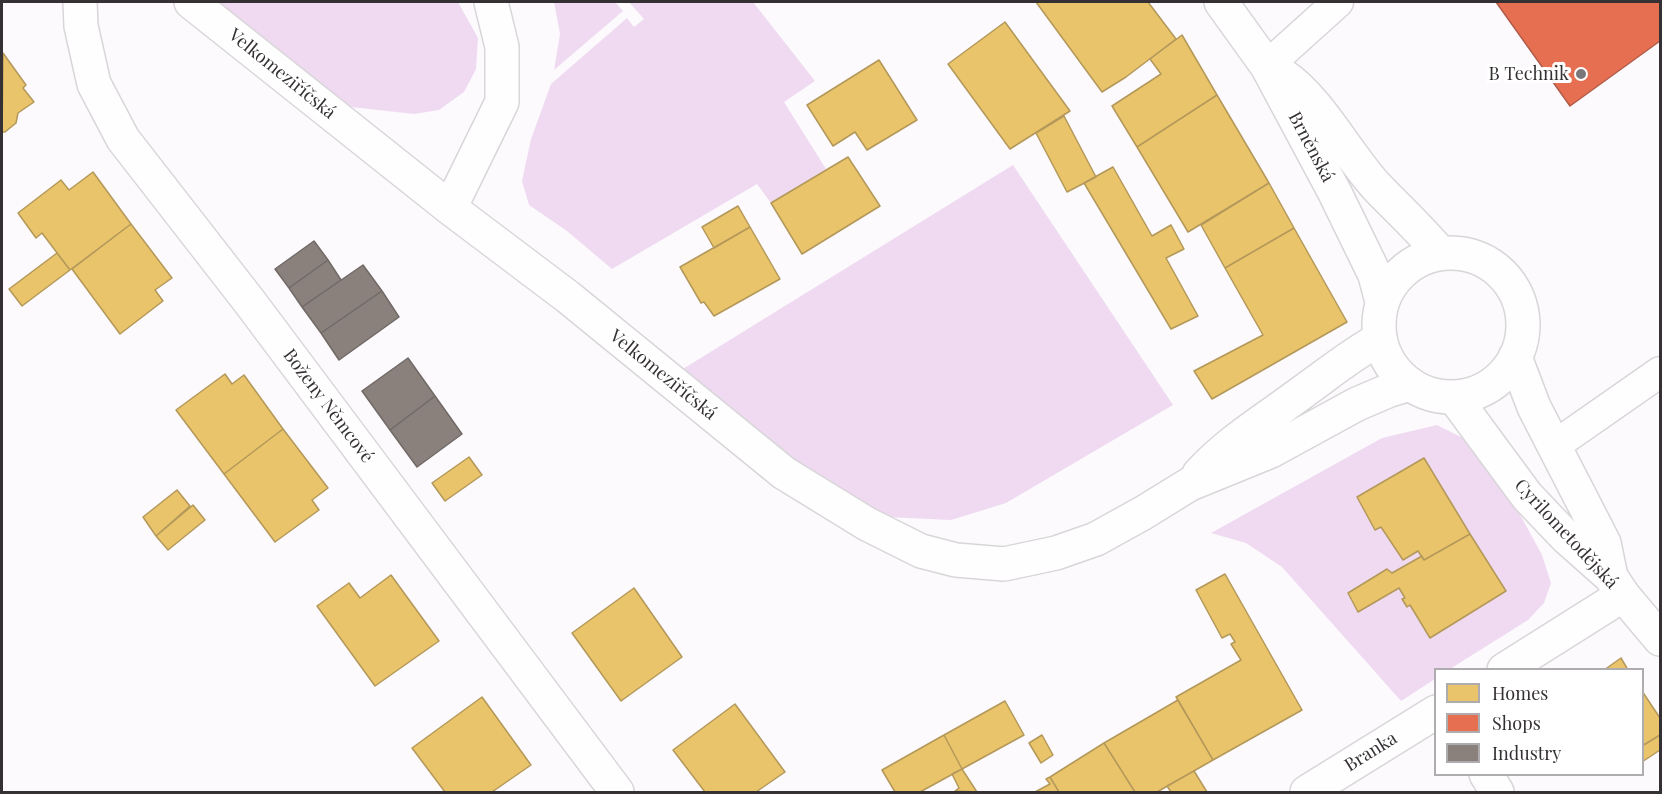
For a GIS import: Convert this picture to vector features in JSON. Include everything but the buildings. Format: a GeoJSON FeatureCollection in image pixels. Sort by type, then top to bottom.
{"type":"FeatureCollection","features":[{"type":"Feature","properties":{"kind":"street","name":"Boženy Němcové"},"geometry":{"type":"LineString","coordinates":[[80,2],[81,26],[94,84],[123,139],[249,301],[617,792]]}},
{"type":"Feature","properties":{"kind":"street","name":"Velkomeziříčská"},"geometry":{"type":"LineString","coordinates":[[191,2],[450,208],[568,297],[784,473],[867,524],[921,551],[956,560],[1004,564],[1056,553],[1096,539],[1190,484]]}},
{"type":"Feature","properties":{"kind":"street"},"geometry":{"type":"LineString","coordinates":[[450,208],[502,102],[502,47],[491,2]]}},
{"type":"Feature","properties":{"kind":"street","name":"Brněnská"},"geometry":{"type":"LineString","coordinates":[[1221,2],[1267,66],[1335,193],[1375,275],[1382,302]]}},
{"type":"Feature","properties":{"kind":"street"},"geometry":{"type":"LineString","coordinates":[[1267,66],[1295,84],[1376,186],[1418,226],[1440,253]]}},
{"type":"Feature","properties":{"kind":"street"},"geometry":{"type":"LineString","coordinates":[[1440,253],[1465,254],[1488,262],[1506,277],[1518,298],[1524,322],[1521,345],[1510,367],[1493,384],[1472,395],[1448,398],[1424,393],[1403,380],[1389,361],[1380,339],[1378,320],[1382,302],[1390,285],[1402,271],[1418,260],[1440,253]]}},
{"type":"Feature","properties":{"kind":"street"},"geometry":{"type":"LineString","coordinates":[[1190,484],[1213,458],[1242,435],[1355,352],[1380,339]]}},
{"type":"Feature","properties":{"kind":"street"},"geometry":{"type":"LineString","coordinates":[[1505,668],[1617,586],[1604,543],[1534,407],[1515,357]]}},
{"type":"Feature","properties":{"kind":"street"},"geometry":{"type":"LineString","coordinates":[[1190,484],[1271,451],[1357,404],[1410,384]]}},
{"type":"Feature","properties":{"kind":"street","name":"Cyrilometodějská"},"geometry":{"type":"LineString","coordinates":[[1454,397],[1527,496],[1617,586],[1660,639]]}},
{"type":"Feature","properties":{"kind":"street","name":"Branka"},"geometry":{"type":"LineString","coordinates":[[1307,792],[1434,713]]}},
{"type":"Feature","properties":{"kind":"street"},"geometry":{"type":"LineString","coordinates":[[1487,776],[1497,792]]}},
{"type":"Feature","properties":{"kind":"lane"},"geometry":{"type":"LineString","coordinates":[[1267,66],[1338,2]]}},
{"type":"Feature","properties":{"kind":"lane"},"geometry":{"type":"LineString","coordinates":[[1554,446],[1660,372]]}},
{"type":"Feature","properties":{"kind":"shaded area"},"geometry":{"type":"Polygon","coordinates":[[[211,2],[458,2],[478,38],[476,69],[464,92],[439,110],[414,114],[333,105],[211,2]]]}},
{"type":"Feature","properties":{"kind":"shaded area"},"geometry":{"type":"Polygon","coordinates":[[[554,2],[615,2],[623,11],[554,70],[560,34],[554,2]]]}},
{"type":"Feature","properties":{"kind":"shaded area"},"geometry":{"type":"Polygon","coordinates":[[[629,2],[753,2],[815,81],[784,102],[826,169],[771,203],[757,184],[612,269],[567,231],[529,205],[522,181],[531,139],[551,84],[627,18],[634,27],[644,19],[629,2]]]}},
{"type":"Feature","properties":{"kind":"shaded area"},"geometry":{"type":"Polygon","coordinates":[[[1013,165],[1173,405],[1006,503],[951,520],[886,517],[774,453],[678,372],[1013,165]]]}},
{"type":"Feature","properties":{"kind":"shaded area"},"geometry":{"type":"Polygon","coordinates":[[[1437,425],[1465,439],[1499,476],[1542,555],[1551,583],[1544,603],[1528,620],[1452,668],[1434,668],[1434,680],[1401,701],[1282,567],[1246,543],[1211,533],[1382,438],[1437,425]]]}},
{"type":"Feature","properties":{"kind":"place","name":"B Technik"},"geometry":{"type":"Point","coordinates":[1581,74]}}]}
